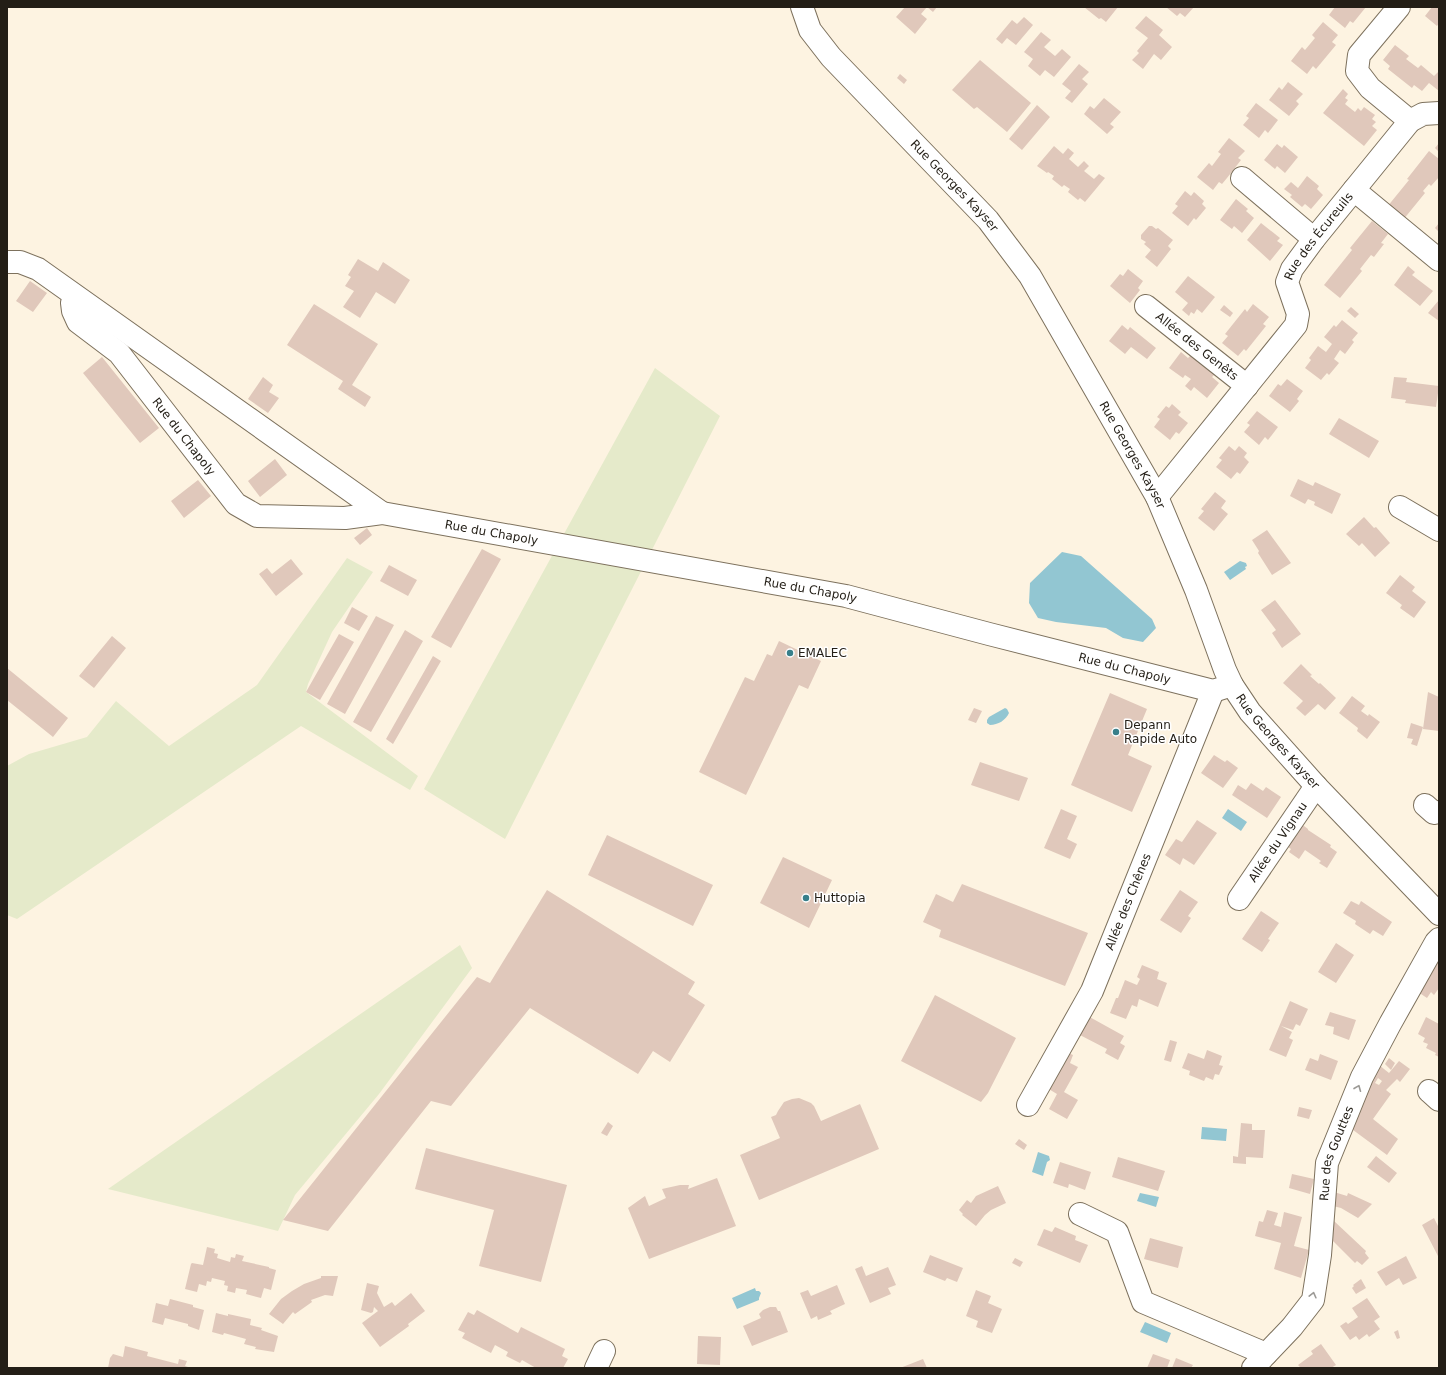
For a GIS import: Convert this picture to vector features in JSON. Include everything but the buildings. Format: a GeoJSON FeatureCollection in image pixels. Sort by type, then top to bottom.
{"type":"FeatureCollection","features":[{"type":"Feature","properties":{"kind":"street","name":"Rue Georges Kayser"},"geometry":{"type":"LineString","coordinates":[[802,7],[810,30],[831,57],[988,220],[1030,276],[1157,497],[1196,590],[1225,670],[1223,688],[1250,712],[1316,786],[1439,914]]}},
{"type":"Feature","properties":{"kind":"street"},"geometry":{"type":"LineString","coordinates":[[1398,7],[1358,55],[1357,71],[1370,88],[1410,121]]}},
{"type":"Feature","properties":{"kind":"street","name":"Rue des Écureuils"},"geometry":{"type":"LineString","coordinates":[[1157,497],[1296,325],[1298,314],[1287,282],[1292,269],[1314,239],[1410,121],[1423,114],[1439,113]]}},
{"type":"Feature","properties":{"kind":"street"},"geometry":{"type":"LineString","coordinates":[[1242,178],[1314,239]]}},
{"type":"Feature","properties":{"kind":"street"},"geometry":{"type":"LineString","coordinates":[[1354,190],[1439,260]]}},
{"type":"Feature","properties":{"kind":"street","name":"Rue du Chapoly"},"geometry":{"type":"LineString","coordinates":[[7,262],[20,262],[38,269],[382,513]]}},
{"type":"Feature","properties":{"kind":"street","name":"Rue du Chapoly"},"geometry":{"type":"LineString","coordinates":[[76,296],[72,303],[73,311],[78,322],[119,353],[236,504],[257,516],[345,518],[382,513],[846,596],[988,634],[1223,688]]}},
{"type":"Feature","properties":{"kind":"street","name":"Allée des Genêts"},"geometry":{"type":"LineString","coordinates":[[1146,306],[1247,386]]}},
{"type":"Feature","properties":{"kind":"street"},"geometry":{"type":"LineString","coordinates":[[1400,507],[1439,530]]}},
{"type":"Feature","properties":{"kind":"street","name":"Allée des Chênes"},"geometry":{"type":"LineString","coordinates":[[1028,1105],[1092,991],[1223,688]]}},
{"type":"Feature","properties":{"kind":"street","name":"Allée du Vignau"},"geometry":{"type":"LineString","coordinates":[[1240,899],[1316,786]]}},
{"type":"Feature","properties":{"kind":"street"},"geometry":{"type":"LineString","coordinates":[[1439,917],[1436,926],[1439,934]]}},
{"type":"Feature","properties":{"kind":"street","name":"Rue des Gouttes"},"geometry":{"type":"LineString","coordinates":[[1259,1361],[1292,1327],[1313,1300],[1320,1255],[1327,1163],[1362,1077],[1390,1024],[1439,939]]}},
{"type":"Feature","properties":{"kind":"street"},"geometry":{"type":"LineString","coordinates":[[1080,1214],[1117,1232],[1143,1302],[1259,1361]]}},
{"type":"Feature","properties":{"kind":"green space"},"geometry":{"type":"Polygon","coordinates":[[[655,368],[720,416],[505,839],[424,789],[655,368]]]}},
{"type":"Feature","properties":{"kind":"green space"},"geometry":{"type":"Polygon","coordinates":[[[347,558],[373,572],[332,632],[308,684],[306,692],[418,776],[410,790],[301,726],[17,919],[7,915],[7,766],[29,754],[87,737],[116,701],[169,746],[257,685],[347,558]]]}},
{"type":"Feature","properties":{"kind":"green space"},"geometry":{"type":"Polygon","coordinates":[[[460,945],[472,968],[379,1094],[295,1195],[278,1231],[108,1189],[460,945]]]}},
{"type":"Feature","properties":{"kind":"water"},"geometry":{"type":"Polygon","coordinates":[[[1062,552],[1081,556],[1152,619],[1156,628],[1143,642],[1123,638],[1106,628],[1056,622],[1038,618],[1029,603],[1030,583],[1062,552]]]}},
{"type":"Feature","properties":{"kind":"water"},"geometry":{"type":"Polygon","coordinates":[[[1240,561],[1246,563],[1246,569],[1230,580],[1224,572],[1240,561]]]}},
{"type":"Feature","properties":{"kind":"water"},"geometry":{"type":"Polygon","coordinates":[[[1005,708],[1009,713],[1004,720],[993,725],[987,723],[989,717],[1005,708]]]}},
{"type":"Feature","properties":{"kind":"water"},"geometry":{"type":"Polygon","coordinates":[[[1228,809],[1247,822],[1241,831],[1222,818],[1228,809]]]}},
{"type":"Feature","properties":{"kind":"water"},"geometry":{"type":"Polygon","coordinates":[[[1202,1127],[1227,1129],[1226,1141],[1201,1139],[1202,1127]]]}},
{"type":"Feature","properties":{"kind":"water"},"geometry":{"type":"Polygon","coordinates":[[[1038,1152],[1049,1156],[1050,1160],[1047,1162],[1043,1176],[1032,1172],[1038,1152]]]}},
{"type":"Feature","properties":{"kind":"water"},"geometry":{"type":"Polygon","coordinates":[[[1140,1193],[1159,1197],[1156,1207],[1137,1201],[1140,1193]]]}},
{"type":"Feature","properties":{"kind":"water"},"geometry":{"type":"Polygon","coordinates":[[[755,1288],[756,1291],[761,1293],[759,1300],[737,1309],[732,1298],[755,1288]]]}},
{"type":"Feature","properties":{"kind":"water"},"geometry":{"type":"Polygon","coordinates":[[[1145,1322],[1171,1333],[1167,1343],[1140,1332],[1145,1322]]]}},
{"type":"Feature","properties":{"kind":"place","name":"EMALEC"},"geometry":{"type":"Point","coordinates":[790,653]}},
{"type":"Feature","properties":{"kind":"place","name":"Depann Rapide Auto"},"geometry":{"type":"Point","coordinates":[1116,732]}},
{"type":"Feature","properties":{"kind":"place","name":"Huttopia"},"geometry":{"type":"Point","coordinates":[806,898]}}]}
